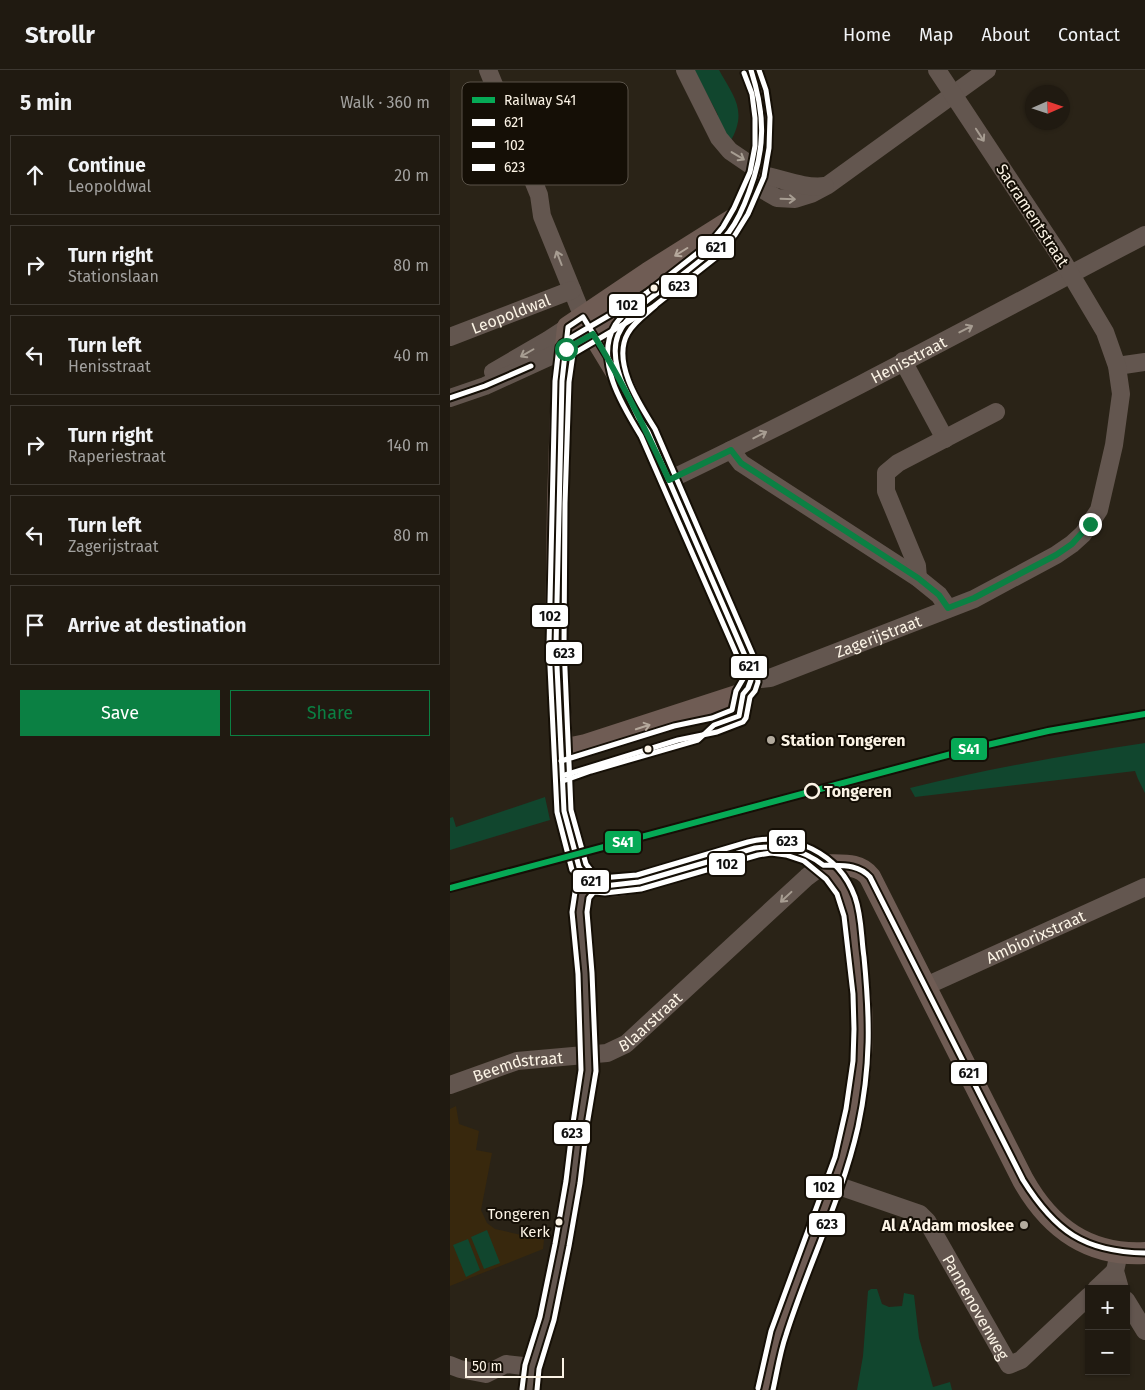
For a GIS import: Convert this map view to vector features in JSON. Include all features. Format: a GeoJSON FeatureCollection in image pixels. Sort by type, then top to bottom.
{"type":"FeatureCollection","features":[{"type":"Feature","properties":{"kind":"main road"},"geometry":{"type":"LineString","coordinates":[[620,378],[616,359],[616,343],[618,335],[627,321],[648,301],[714,249],[729,231],[757,174],[762,147],[763,118],[759,92],[751,70]]}},
{"type":"Feature","properties":{"kind":"main road"},"geometry":{"type":"LineString","coordinates":[[581,326],[648,273],[737,217]]}},
{"type":"Feature","properties":{"kind":"main road"},"geometry":{"type":"LineString","coordinates":[[581,326],[618,318],[648,301]]}},
{"type":"Feature","properties":{"kind":"main road"},"geometry":{"type":"LineString","coordinates":[[562,750],[586,746],[743,694],[751,680],[749,665],[648,432],[638,417],[620,378],[581,326]]}},
{"type":"Feature","properties":{"kind":"main road","name":"Leopoldwal"},"geometry":{"type":"LineString","coordinates":[[566,349],[581,326]]}},
{"type":"Feature","properties":{"kind":"main road"},"geometry":{"type":"LineString","coordinates":[[564,811],[556,646],[562,381],[566,349]]}},
{"type":"Feature","properties":{"kind":"main road"},"geometry":{"type":"LineString","coordinates":[[586,875],[604,886],[639,882],[755,848],[769,846],[788,847],[802,851],[823,865],[836,878],[850,908],[854,932],[862,1027],[857,1095],[849,1134],[833,1184],[778,1334],[765,1390]]}},
{"type":"Feature","properties":{"kind":"main road"},"geometry":{"type":"LineString","coordinates":[[823,865],[862,868],[870,877],[1023,1180],[1041,1208],[1062,1230],[1117,1262],[1145,1253]]}},
{"type":"Feature","properties":{"kind":"street"},"geometry":{"type":"LineString","coordinates":[[488,70],[493,82]]}},
{"type":"Feature","properties":{"kind":"street"},"geometry":{"type":"LineString","coordinates":[[685,70],[719,138],[730,151],[752,166],[765,192],[777,198],[794,199],[811,194],[828,185],[988,70]]}},
{"type":"Feature","properties":{"kind":"street","name":"Sacramentstraat"},"geometry":{"type":"LineString","coordinates":[[937,70],[1071,273],[1105,332],[1117,366]]}},
{"type":"Feature","properties":{"kind":"street"},"geometry":{"type":"LineString","coordinates":[[535,185],[539,195],[542,216],[572,290],[581,326]]}},
{"type":"Feature","properties":{"kind":"street","name":"Henisstraat"},"geometry":{"type":"LineString","coordinates":[[669,480],[1013,305],[1145,235]]}},
{"type":"Feature","properties":{"kind":"street","name":"Leopoldwal"},"geometry":{"type":"LineString","coordinates":[[450,336],[572,290]]}},
{"type":"Feature","properties":{"kind":"street","name":"Leopoldwal"},"geometry":{"type":"LineString","coordinates":[[457,395],[548,340],[581,326]]}},
{"type":"Feature","properties":{"kind":"street","name":"Leopoldwal"},"geometry":{"type":"LineString","coordinates":[[457,395],[485,386],[566,349]]}},
{"type":"Feature","properties":{"kind":"street"},"geometry":{"type":"LineString","coordinates":[[904,361],[945,439]]}},
{"type":"Feature","properties":{"kind":"street"},"geometry":{"type":"LineString","coordinates":[[1117,366],[1145,362]]}},
{"type":"Feature","properties":{"kind":"street"},"geometry":{"type":"LineString","coordinates":[[531,366],[554,371],[562,381]]}},
{"type":"Feature","properties":{"kind":"street","name":"Zagerijstraat"},"geometry":{"type":"LineString","coordinates":[[751,680],[770,678],[974,598],[1056,555],[1072,544],[1090,524],[1099,510],[1118,420],[1121,394],[1117,366]]}},
{"type":"Feature","properties":{"kind":"street"},"geometry":{"type":"LineString","coordinates":[[918,578],[917,566],[886,491],[886,473],[898,463],[996,412]]}},
{"type":"Feature","properties":{"kind":"street"},"geometry":{"type":"LineString","coordinates":[[731,450],[741,463],[918,578],[939,595],[948,608]]}},
{"type":"Feature","properties":{"kind":"street","name":"Blaarstraat"},"geometry":{"type":"LineString","coordinates":[[588,1056],[607,1053],[626,1044],[807,877],[823,865]]}},
{"type":"Feature","properties":{"kind":"street"},"geometry":{"type":"LineString","coordinates":[[529,1390],[532,1367],[547,1319],[564,1236],[589,1070],[585,973],[579,912],[586,875]]}},
{"type":"Feature","properties":{"kind":"street","name":"Ambiorixstraat"},"geometry":{"type":"LineString","coordinates":[[926,986],[1145,887]]}},
{"type":"Feature","properties":{"kind":"street","name":"Beemdstraat"},"geometry":{"type":"LineString","coordinates":[[450,1085],[516,1061],[588,1056]]}},
{"type":"Feature","properties":{"kind":"street","name":"Pannenovenweg"},"geometry":{"type":"LineString","coordinates":[[833,1184],[920,1214],[924,1218],[1009,1365],[1021,1360],[1085,1300]]}},
{"type":"Feature","properties":{"kind":"street"},"geometry":{"type":"LineString","coordinates":[[1099,1285],[1117,1262]]}},
{"type":"Feature","properties":{"kind":"street"},"geometry":{"type":"LineString","coordinates":[[1117,1262],[1120,1285]]}},
{"type":"Feature","properties":{"kind":"street"},"geometry":{"type":"LineString","coordinates":[[1130,1307],[1145,1331]]}},
{"type":"Feature","properties":{"kind":"street"},"geometry":{"type":"LineString","coordinates":[[450,1365],[486,1374],[506,1364],[532,1367]]}},
{"type":"Feature","properties":{"kind":"shaded area"},"geometry":{"type":"Polygon","coordinates":[[[456,1106],[459,1124],[479,1131],[476,1150],[492,1153],[481,1210],[487,1223],[495,1229],[544,1240],[543,1249],[450,1286],[450,1109],[456,1106]]]}},
{"type":"Feature","properties":{"kind":"green space"},"geometry":{"type":"Polygon","coordinates":[[[694,70],[719,70],[734,96],[737,104],[738,121],[730,142],[716,117],[718,115],[694,70]]]}},
{"type":"Feature","properties":{"kind":"green space"},"geometry":{"type":"Polygon","coordinates":[[[1145,743],[1145,793],[1135,771],[915,797],[910,788],[1027,763],[1145,743]]]}},
{"type":"Feature","properties":{"kind":"green space"},"geometry":{"type":"Polygon","coordinates":[[[545,797],[550,820],[450,850],[450,818],[453,817],[456,827],[545,797]]]}},
{"type":"Feature","properties":{"kind":"green space"},"geometry":{"type":"Polygon","coordinates":[[[487,1230],[500,1263],[484,1269],[471,1237],[487,1230]]]}},
{"type":"Feature","properties":{"kind":"green space"},"geometry":{"type":"Polygon","coordinates":[[[468,1239],[480,1270],[466,1277],[453,1245],[468,1239]]]}},
{"type":"Feature","properties":{"kind":"green space"},"geometry":{"type":"Polygon","coordinates":[[[877,1289],[882,1304],[889,1307],[902,1306],[904,1293],[914,1295],[919,1338],[933,1387],[950,1382],[952,1390],[857,1390],[863,1356],[868,1291],[877,1289]]]}},
{"type":"Feature","properties":{"kind":"tunnel"},"geometry":{"type":"LineString","coordinates":[[564,811],[579,867]]}},
{"type":"Feature","properties":{"kind":"rail line","name":"S41"},"geometry":{"type":"LineString","coordinates":[[450,888],[970,749],[1048,731],[1145,714]]}},
{"type":"Feature","properties":{"kind":"transit line","name":"621"},"geometry":{"type":"LineString","coordinates":[[625,390],[615,356],[616,342],[623,326],[644,303],[692,267],[724,239],[738,218],[745,202],[755,176],[762,131],[759,101],[751,70]]}},
{"type":"Feature","properties":{"kind":"transit line","name":"623"},"geometry":{"type":"LineString","coordinates":[[759,70],[766,90],[770,117],[769,148],[764,177],[748,214],[735,235],[719,255],[653,307],[573,354],[569,382],[565,503],[564,646],[571,810],[586,864],[593,873],[601,878],[637,875],[748,842],[765,839],[781,840],[797,843],[826,857],[838,868],[848,882],[857,904],[864,957],[868,1022],[867,1063],[862,1105],[858,1127],[843,1180],[795,1309],[780,1355],[773,1390]]}},
{"type":"Feature","properties":{"kind":"transit line","name":"102"},"geometry":{"type":"LineString","coordinates":[[744,73],[752,94],[755,118],[755,146],[750,172],[734,208],[723,227],[709,244],[644,295],[562,343],[559,347],[555,381],[549,646],[557,812],[572,870],[584,885],[595,892],[605,893],[641,889],[758,855],[771,853],[786,855],[804,861],[826,879],[837,894],[844,916],[853,994],[854,1029],[853,1061],[846,1109],[835,1157],[771,1331],[758,1388]]}},
{"type":"Feature","properties":{"kind":"transit line","name":"623"},"geometry":{"type":"LineString","coordinates":[[561,761],[674,726],[712,718],[732,710],[736,691],[743,679],[742,667],[641,436],[619,396],[609,367],[609,339],[615,325],[645,294]]}},
{"type":"Feature","properties":{"kind":"transit line","name":"102"},"geometry":{"type":"LineString","coordinates":[[565,775],[678,740],[717,732],[743,722],[746,718],[750,697],[755,691],[758,682],[756,662],[655,429],[635,396],[625,370],[624,344],[628,333],[655,306]]}},
{"type":"Feature","properties":{"kind":"transit line","name":"621"},"geometry":{"type":"LineString","coordinates":[[563,781],[698,740],[714,725],[739,716],[743,694],[751,680],[749,665],[648,432],[638,417],[620,378],[583,317],[568,327],[562,381],[556,646],[564,811],[579,867],[588,879],[604,886],[639,882],[755,848],[774,847],[791,849],[807,855],[823,865]]}},
{"type":"Feature","properties":{"kind":"transit line","name":"621"},"geometry":{"type":"LineString","coordinates":[[450,398],[485,386],[531,366]]}},
{"type":"Feature","properties":{"kind":"transit line","name":"621"},"geometry":{"type":"LineString","coordinates":[[823,865],[854,867],[870,877],[1023,1180],[1047,1213],[1073,1235],[1088,1243],[1124,1252],[1145,1253]]}},
{"type":"Feature","properties":{"kind":"transit line","name":"623"},"geometry":{"type":"LineString","coordinates":[[522,1389],[525,1365],[540,1317],[555,1244],[566,1181],[581,1070],[578,974],[572,912],[575,892],[586,877]]}},
{"type":"Feature","properties":{"kind":"transit line","name":"102"},"geometry":{"type":"LineString","coordinates":[[537,1390],[539,1369],[554,1320],[569,1246],[596,1071],[592,973],[587,912],[589,898],[598,887]]}},
{"type":"Feature","properties":{"kind":"place","name":"Station Tongeren"},"geometry":{"type":"Point","coordinates":[771,740]}},
{"type":"Feature","properties":{"kind":"place","name":"Tongeren"},"geometry":{"type":"Point","coordinates":[812,791]}},
{"type":"Feature","properties":{"kind":"place","name":"Tongeren Kerk"},"geometry":{"type":"Point","coordinates":[559,1222]}},
{"type":"Feature","properties":{"kind":"place","name":"Al A’Adam moskee"},"geometry":{"type":"Point","coordinates":[1024,1225]}},
{"type":"Feature","properties":{"kind":"route"},"geometry":{"type":"LineString","coordinates":[[566,349],[593,334],[620,378],[638,417],[648,432],[669,480],[731,450],[741,463],[918,578],[939,595],[948,608],[974,598],[1056,555],[1083,534],[1090,524]]}}]}
